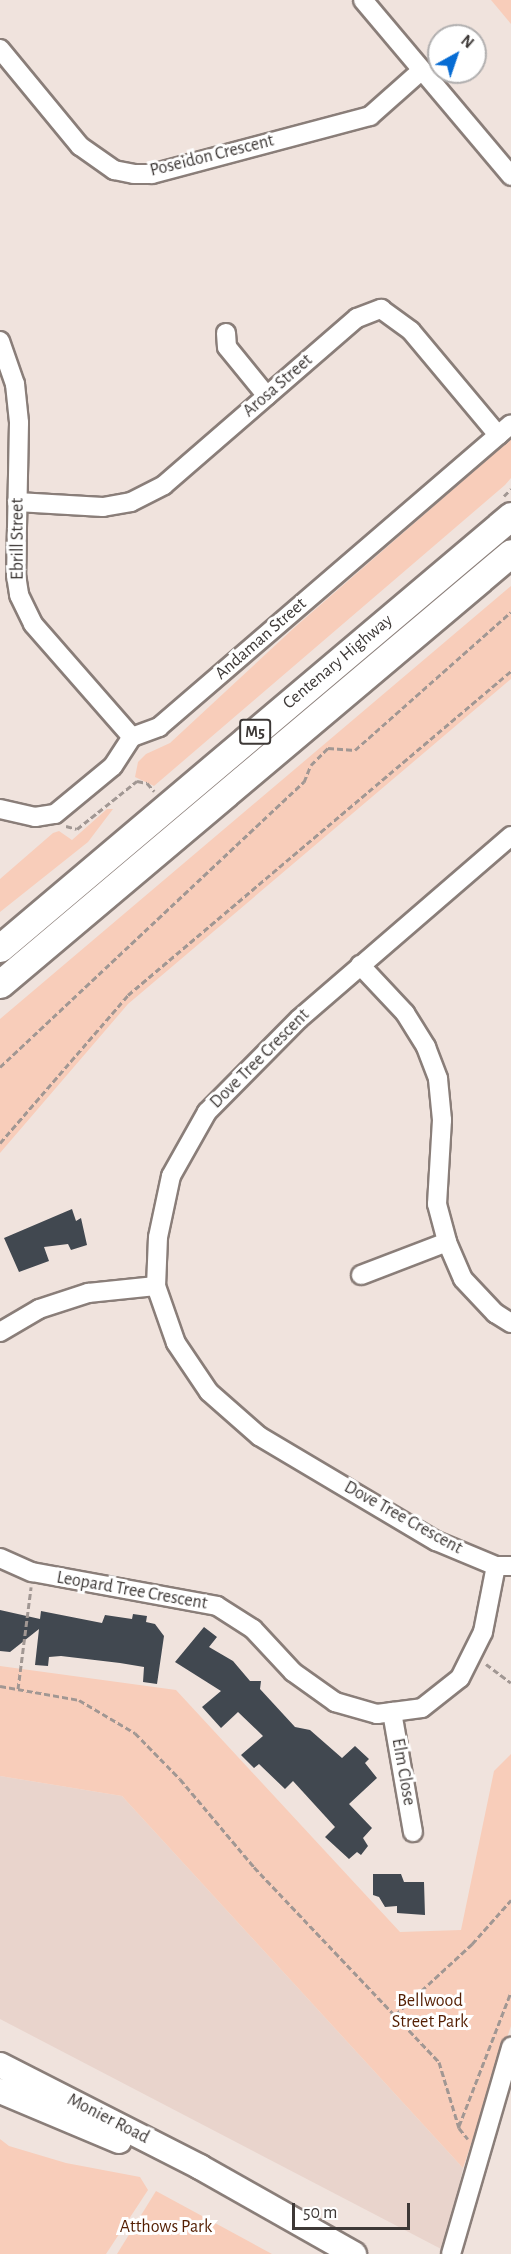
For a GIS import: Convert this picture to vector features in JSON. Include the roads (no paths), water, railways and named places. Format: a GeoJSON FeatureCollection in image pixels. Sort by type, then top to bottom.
{"type":"FeatureCollection","features":[{"type":"Feature","properties":{"kind":"highway","name":"Centenary Highway"},"geometry":{"type":"LineString","coordinates":[[0,948],[511,516]]}},
{"type":"Feature","properties":{"kind":"highway","name":"Centenary Highway"},"geometry":{"type":"LineString","coordinates":[[0,984],[511,553]]}},
{"type":"Feature","properties":{"kind":"main road","name":"Monier Road"},"geometry":{"type":"LineString","coordinates":[[0,2065],[151,2141],[213,2178],[354,2254]]}},
{"type":"Feature","properties":{"kind":"main road","name":"Monier Road"},"geometry":{"type":"LineString","coordinates":[[0,2091],[194,2175],[213,2178]]}},
{"type":"Feature","properties":{"kind":"street"},"geometry":{"type":"LineString","coordinates":[[363,0],[511,176]]}},
{"type":"Feature","properties":{"kind":"street","name":"Poseidon Crescent"},"geometry":{"type":"LineString","coordinates":[[0,50],[80,146],[114,170],[134,174],[152,174],[370,116],[422,70]]}},
{"type":"Feature","properties":{"kind":"street","name":"Arosa Street"},"geometry":{"type":"LineString","coordinates":[[17,502],[103,507],[131,501],[164,485],[357,318],[381,309],[411,332],[505,430]]}},
{"type":"Feature","properties":{"kind":"street"},"geometry":{"type":"LineString","coordinates":[[226,333],[227,347],[267,396]]}},
{"type":"Feature","properties":{"kind":"street","name":"Ebrill Street"},"geometry":{"type":"LineString","coordinates":[[0,341],[15,384],[18,413],[16,575],[24,609],[132,737]]}},
{"type":"Feature","properties":{"kind":"street","name":"Andaman Street"},"geometry":{"type":"LineString","coordinates":[[132,737],[159,727],[505,430]]}},
{"type":"Feature","properties":{"kind":"street"},"geometry":{"type":"LineString","coordinates":[[0,809],[35,817],[55,814],[113,766],[132,737]]}},
{"type":"Feature","properties":{"kind":"street","name":"Dove Tree Crescent"},"geometry":{"type":"LineString","coordinates":[[504,1566],[436,1541],[258,1436],[209,1392],[176,1343],[156,1286],[158,1236],[171,1176],[207,1112],[299,1019],[511,836]]}},
{"type":"Feature","properties":{"kind":"street"},"geometry":{"type":"LineString","coordinates":[[360,965],[405,1012],[426,1047],[438,1080],[442,1120],[437,1204],[447,1242],[464,1278],[495,1313],[511,1323]]}},
{"type":"Feature","properties":{"kind":"street"},"geometry":{"type":"LineString","coordinates":[[361,1275],[447,1242]]}},
{"type":"Feature","properties":{"kind":"street"},"geometry":{"type":"LineString","coordinates":[[0,1332],[39,1309],[88,1293],[156,1286]]}},
{"type":"Feature","properties":{"kind":"street","name":"Leopard Tree Crescent"},"geometry":{"type":"LineString","coordinates":[[0,1558],[32,1572],[217,1606],[253,1629],[292,1672],[335,1702],[377,1714],[422,1708],[460,1678],[474,1655],[504,1566]]}},
{"type":"Feature","properties":{"kind":"street","name":"Elm Close"},"geometry":{"type":"LineString","coordinates":[[392,1712],[413,1832]]}},
{"type":"Feature","properties":{"kind":"street"},"geometry":{"type":"LineString","coordinates":[[451,2254],[511,2047]]}},
{"type":"Feature","properties":{"kind":"park label","name":"Bellwood Street Park"},"geometry":{"type":"Point","coordinates":[430,2012]}},
{"type":"Feature","properties":{"kind":"park label","name":"Atthows Park"},"geometry":{"type":"Point","coordinates":[166,2227]}}]}
